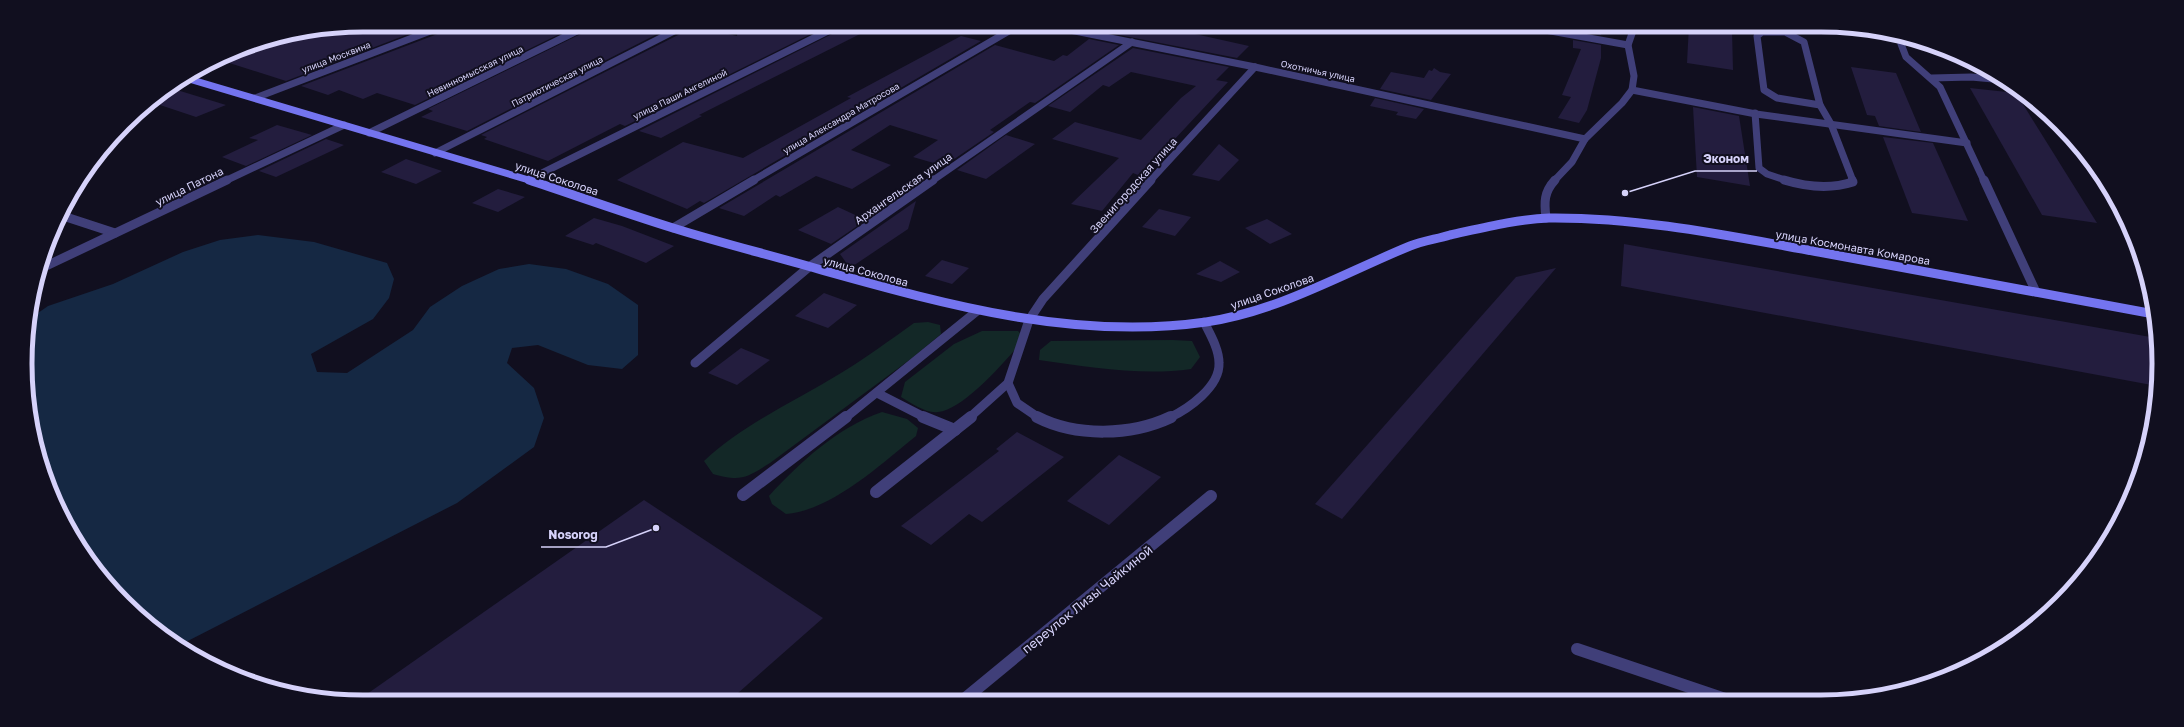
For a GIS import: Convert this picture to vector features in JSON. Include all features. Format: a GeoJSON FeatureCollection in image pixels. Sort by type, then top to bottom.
{"type":"FeatureCollection","features":[{"type":"Feature","properties":{"kind":"main road","name":"улица Соколова"},"geometry":{"type":"LineString","coordinates":[[192,80],[528,180],[673,228],[809,267],[977,311],[1029,320],[1083,325],[1152,326],[1204,322],[1240,315],[1277,304],[1339,279],[1414,244],[1486,227],[1546,218]]}},
{"type":"Feature","properties":{"kind":"main road","name":"улица Космонавта Комарова"},"geometry":{"type":"LineString","coordinates":[[1546,218],[1612,221],[1707,232],[2148,313]]}},
{"type":"Feature","properties":{"kind":"street","name":"улица Москвина"},"geometry":{"type":"LineString","coordinates":[[255,98],[428,32]]}},
{"type":"Feature","properties":{"kind":"street","name":"Невинномысская улица"},"geometry":{"type":"LineString","coordinates":[[369,133],[575,32]]}},
{"type":"Feature","properties":{"kind":"street","name":"Патриотическая улица"},"geometry":{"type":"LineString","coordinates":[[435,153],[672,32]]}},
{"type":"Feature","properties":{"kind":"street","name":"улица Паши Ангелиной"},"geometry":{"type":"LineString","coordinates":[[528,180],[826,32]]}},
{"type":"Feature","properties":{"kind":"street","name":"улица Александра Матросова"},"geometry":{"type":"LineString","coordinates":[[673,228],[1007,32]]}},
{"type":"Feature","properties":{"kind":"street","name":"Охотничья улица"},"geometry":{"type":"LineString","coordinates":[[1081,32],[1255,67],[1586,139]]}},
{"type":"Feature","properties":{"kind":"street"},"geometry":{"type":"LineString","coordinates":[[1556,32],[1628,45]]}},
{"type":"Feature","properties":{"kind":"street"},"geometry":{"type":"LineString","coordinates":[[1546,218],[1544,202],[1547,189],[1572,162],[1586,139],[1622,103],[1632,90],[1634,76],[1628,45],[1633,32]]}},
{"type":"Feature","properties":{"kind":"street"},"geometry":{"type":"LineString","coordinates":[[1755,113],[1759,168],[1766,175],[1782,181],[1834,188],[1843,187],[1853,182],[1831,124],[1820,105],[1804,42],[1785,32],[1762,32],[1757,36],[1764,90],[1777,98],[1820,105]]}},
{"type":"Feature","properties":{"kind":"street","name":"Архангельская улица"},"geometry":{"type":"LineString","coordinates":[[694,363],[809,267],[1132,42]]}},
{"type":"Feature","properties":{"kind":"street"},"geometry":{"type":"LineString","coordinates":[[1901,42],[1906,57],[1940,86],[2036,292]]}},
{"type":"Feature","properties":{"kind":"street","name":"Звенигородская улица"},"geometry":{"type":"LineString","coordinates":[[1008,383],[1029,320],[1043,299],[1255,67]]}},
{"type":"Feature","properties":{"kind":"street"},"geometry":{"type":"LineString","coordinates":[[1932,78],[1971,77],[1990,79]]}},
{"type":"Feature","properties":{"kind":"street"},"geometry":{"type":"LineString","coordinates":[[1632,90],[1657,96],[1755,113],[1967,143]]}},
{"type":"Feature","properties":{"kind":"street","name":"улица Патона"},"geometry":{"type":"LineString","coordinates":[[47,265],[344,125]]}},
{"type":"Feature","properties":{"kind":"street"},"geometry":{"type":"LineString","coordinates":[[66,217],[115,233]]}},
{"type":"Feature","properties":{"kind":"street"},"geometry":{"type":"LineString","coordinates":[[743,496],[877,393],[977,311]]}},
{"type":"Feature","properties":{"kind":"street"},"geometry":{"type":"LineString","coordinates":[[876,492],[955,430],[1008,383],[1016,402],[1043,420],[1073,430],[1121,429],[1165,420],[1197,399],[1215,381],[1219,364],[1212,339],[1204,322]]}},
{"type":"Feature","properties":{"kind":"street"},"geometry":{"type":"LineString","coordinates":[[877,393],[911,412],[955,430]]}},
{"type":"Feature","properties":{"kind":"street","name":"переулок Лизы Чайкиной"},"geometry":{"type":"LineString","coordinates":[[969,695],[1211,496]]}},
{"type":"Feature","properties":{"kind":"street"},"geometry":{"type":"LineString","coordinates":[[1577,649],[1713,695]]}},
{"type":"Feature","properties":{"kind":"green space"},"geometry":{"type":"Polygon","coordinates":[[[928,322],[940,325],[941,334],[912,358],[762,468],[743,477],[730,478],[713,474],[704,461],[736,435],[823,384],[878,349],[914,323],[928,322]]]}},
{"type":"Feature","properties":{"kind":"green space"},"geometry":{"type":"Polygon","coordinates":[[[982,331],[1018,331],[1025,338],[985,382],[973,393],[949,409],[938,412],[929,411],[919,408],[901,397],[905,382],[954,344],[982,331]]]}},
{"type":"Feature","properties":{"kind":"green space"},"geometry":{"type":"Polygon","coordinates":[[[1051,341],[1192,341],[1200,357],[1191,369],[1154,372],[1115,370],[1039,360],[1040,350],[1051,341]]]}},
{"type":"Feature","properties":{"kind":"green space"},"geometry":{"type":"Polygon","coordinates":[[[882,412],[907,419],[918,428],[916,436],[855,484],[821,504],[803,511],[786,514],[772,504],[769,496],[807,458],[835,436],[882,412]]]}},
{"type":"Feature","properties":{"kind":"water"},"geometry":{"type":"Polygon","coordinates":[[[258,235],[314,242],[387,263],[394,279],[389,298],[373,319],[311,354],[317,372],[347,373],[413,330],[430,307],[462,286],[499,269],[529,264],[566,269],[608,284],[638,305],[638,355],[622,369],[588,365],[538,345],[512,348],[507,363],[534,388],[544,418],[534,447],[457,503],[185,643],[145,613],[114,582],[88,548],[66,510],[50,470],[38,428],[33,385],[33,342],[36,315],[48,306],[113,284],[183,252],[220,240],[258,235]]]}},
{"type":"Feature","properties":{"kind":"building"},"geometry":{"type":"Polygon","coordinates":[[[414,32],[286,81],[226,62],[278,43],[299,38],[342,33],[414,32]]]}},
{"type":"Feature","properties":{"kind":"building"},"geometry":{"type":"Polygon","coordinates":[[[443,32],[564,32],[415,105],[377,93],[363,99],[339,90],[328,95],[301,86],[443,32]]]}},
{"type":"Feature","properties":{"kind":"building"},"geometry":{"type":"Polygon","coordinates":[[[585,32],[661,32],[467,131],[421,117],[433,111],[428,109],[585,32]]]}},
{"type":"Feature","properties":{"kind":"building"},"geometry":{"type":"Polygon","coordinates":[[[719,32],[737,36],[737,32],[815,32],[625,126],[620,124],[548,161],[484,139],[487,137],[481,135],[682,33],[719,32]]]}},
{"type":"Feature","properties":{"kind":"building"},"geometry":{"type":"Polygon","coordinates":[[[836,32],[864,32],[699,115],[702,116],[661,138],[639,131],[836,32]]]}},
{"type":"Feature","properties":{"kind":"building"},"geometry":{"type":"Polygon","coordinates":[[[1104,32],[1186,32],[1249,46],[1237,58],[1104,32]]]}},
{"type":"Feature","properties":{"kind":"building"},"geometry":{"type":"Polygon","coordinates":[[[1585,32],[1601,32],[1601,35],[1585,32]]]}},
{"type":"Feature","properties":{"kind":"building"},"geometry":{"type":"Polygon","coordinates":[[[1689,32],[1732,32],[1733,70],[1687,63],[1689,32]]]}},
{"type":"Feature","properties":{"kind":"building"},"geometry":{"type":"Polygon","coordinates":[[[961,36],[981,41],[704,203],[700,201],[687,209],[617,180],[683,142],[743,158],[851,98],[847,97],[961,36]]]}},
{"type":"Feature","properties":{"kind":"building"},"geometry":{"type":"Polygon","coordinates":[[[1089,39],[1119,45],[1035,103],[1030,102],[990,130],[994,132],[944,166],[913,157],[938,140],[890,125],[851,150],[891,165],[852,189],[816,176],[780,197],[776,195],[744,216],[719,208],[995,45],[1054,61],[1063,55],[1067,56],[1089,39]]]}},
{"type":"Feature","properties":{"kind":"building"},"geometry":{"type":"Polygon","coordinates":[[[1573,40],[1601,45],[1601,58],[1587,110],[1579,123],[1558,118],[1571,97],[1562,95],[1581,49],[1573,48],[1573,40]]]}},
{"type":"Feature","properties":{"kind":"building"},"geometry":{"type":"Polygon","coordinates":[[[1133,48],[1229,67],[1216,80],[1228,82],[1172,142],[1170,141],[1138,175],[1133,173],[1102,211],[1071,204],[1119,158],[1052,139],[1075,122],[1141,140],[1181,98],[1196,86],[1131,72],[1109,87],[1103,85],[1070,112],[1048,106],[1133,48]]]}},
{"type":"Feature","properties":{"kind":"building"},"geometry":{"type":"Polygon","coordinates":[[[1851,67],[1896,73],[1921,132],[1879,126],[1875,116],[1867,115],[1851,67]]]}},
{"type":"Feature","properties":{"kind":"building"},"geometry":{"type":"Polygon","coordinates":[[[1434,68],[1440,72],[1451,74],[1431,100],[1380,89],[1391,72],[1424,78],[1429,70],[1432,71],[1434,68]]]}},
{"type":"Feature","properties":{"kind":"building"},"geometry":{"type":"Polygon","coordinates":[[[1970,88],[2011,92],[2020,100],[2097,223],[2042,215],[1970,88]]]}},
{"type":"Feature","properties":{"kind":"building"},"geometry":{"type":"Polygon","coordinates":[[[177,90],[226,105],[196,117],[158,104],[177,90]]]}},
{"type":"Feature","properties":{"kind":"building"},"geometry":{"type":"Polygon","coordinates":[[[1375,98],[1424,109],[1416,119],[1396,115],[1398,112],[1370,106],[1375,98]]]}},
{"type":"Feature","properties":{"kind":"building"},"geometry":{"type":"Polygon","coordinates":[[[1693,107],[1739,116],[1750,186],[1697,177],[1693,107]]]}},
{"type":"Feature","properties":{"kind":"building"},"geometry":{"type":"Polygon","coordinates":[[[277,125],[312,135],[246,166],[222,157],[258,140],[249,138],[277,125]]]}},
{"type":"Feature","properties":{"kind":"building"},"geometry":{"type":"Polygon","coordinates":[[[1006,135],[1035,144],[986,179],[957,170],[1006,135]]]}},
{"type":"Feature","properties":{"kind":"building"},"geometry":{"type":"Polygon","coordinates":[[[1883,137],[1933,143],[1968,221],[1912,213],[1883,137]]]}},
{"type":"Feature","properties":{"kind":"building"},"geometry":{"type":"Polygon","coordinates":[[[326,139],[344,145],[276,177],[259,171],[326,139]]]}},
{"type":"Feature","properties":{"kind":"building"},"geometry":{"type":"Polygon","coordinates":[[[1219,144],[1239,160],[1219,181],[1192,175],[1219,144]]]}},
{"type":"Feature","properties":{"kind":"building"},"geometry":{"type":"Polygon","coordinates":[[[406,159],[442,171],[416,184],[381,172],[406,159]]]}},
{"type":"Feature","properties":{"kind":"building"},"geometry":{"type":"Polygon","coordinates":[[[498,189],[525,197],[498,212],[472,203],[498,189]]]}},
{"type":"Feature","properties":{"kind":"building"},"geometry":{"type":"Polygon","coordinates":[[[916,201],[908,229],[850,268],[840,254],[916,201]]]}},
{"type":"Feature","properties":{"kind":"building"},"geometry":{"type":"Polygon","coordinates":[[[838,207],[866,220],[831,244],[798,230],[838,207]]]}},
{"type":"Feature","properties":{"kind":"building"},"geometry":{"type":"Polygon","coordinates":[[[1159,209],[1191,217],[1175,236],[1142,227],[1159,209]]]}},
{"type":"Feature","properties":{"kind":"building"},"geometry":{"type":"Polygon","coordinates":[[[594,218],[622,226],[674,246],[646,263],[596,243],[593,245],[565,236],[594,218]]]}},
{"type":"Feature","properties":{"kind":"building"},"geometry":{"type":"Polygon","coordinates":[[[1267,219],[1292,234],[1270,244],[1245,228],[1267,219]]]}},
{"type":"Feature","properties":{"kind":"building"},"geometry":{"type":"Polygon","coordinates":[[[1624,244],[2151,337],[2151,385],[1621,286],[1624,244]]]}},
{"type":"Feature","properties":{"kind":"building"},"geometry":{"type":"Polygon","coordinates":[[[942,260],[969,268],[952,284],[925,276],[942,260]]]}},
{"type":"Feature","properties":{"kind":"building"},"geometry":{"type":"Polygon","coordinates":[[[1220,261],[1240,272],[1221,282],[1196,274],[1220,261]]]}},
{"type":"Feature","properties":{"kind":"building"},"geometry":{"type":"Polygon","coordinates":[[[1556,268],[1342,519],[1315,504],[1516,277],[1556,268]]]}},
{"type":"Feature","properties":{"kind":"building"},"geometry":{"type":"Polygon","coordinates":[[[824,293],[857,305],[828,328],[795,316],[824,293]]]}},
{"type":"Feature","properties":{"kind":"building"},"geometry":{"type":"Polygon","coordinates":[[[741,348],[770,360],[737,385],[708,373],[741,348]]]}},
{"type":"Feature","properties":{"kind":"building"},"geometry":{"type":"Polygon","coordinates":[[[1017,432],[1064,457],[982,522],[969,514],[931,545],[901,526],[999,451],[996,449],[1017,432]]]}},
{"type":"Feature","properties":{"kind":"building"},"geometry":{"type":"Polygon","coordinates":[[[1119,455],[1161,477],[1109,525],[1067,501],[1119,455]]]}},
{"type":"Feature","properties":{"kind":"building"},"geometry":{"type":"Polygon","coordinates":[[[644,500],[823,618],[736,695],[366,695],[644,500]]]}},
{"type":"Feature","properties":{"kind":"place","name":"Эконом"},"geometry":{"type":"Point","coordinates":[1625,193]}},
{"type":"Feature","properties":{"kind":"place","name":"Nosorog"},"geometry":{"type":"Point","coordinates":[656,528]}}]}
